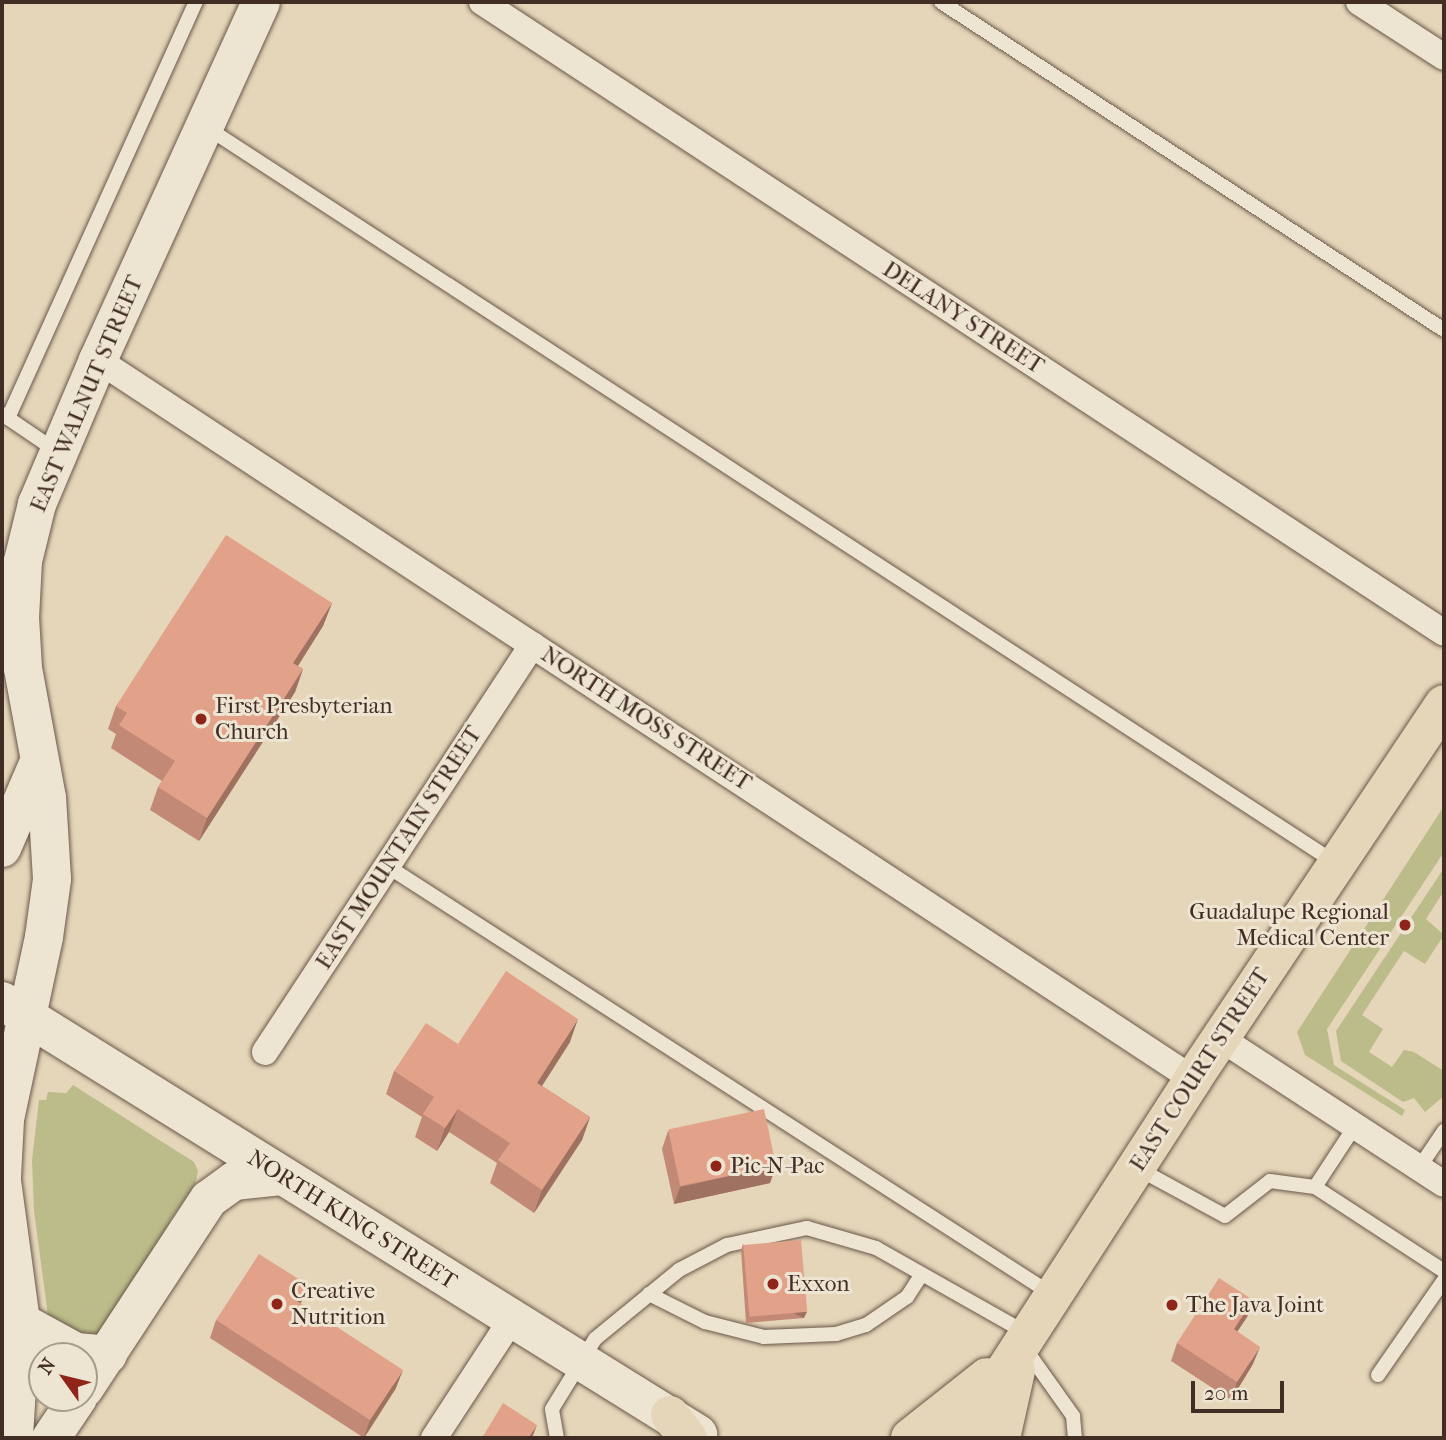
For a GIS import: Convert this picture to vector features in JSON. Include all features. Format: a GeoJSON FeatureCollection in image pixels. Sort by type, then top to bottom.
{"type":"FeatureCollection","features":[{"type":"Feature","properties":{"kind":"main road","name":"EAST COURT STREET"},"geometry":{"type":"LineString","coordinates":[[961,1438],[1193,1079],[1444,704]]}},
{"type":"Feature","properties":{"kind":"main road"},"geometry":{"type":"LineString","coordinates":[[910,1438],[1026,1340]]}},
{"type":"Feature","properties":{"kind":"main road"},"geometry":{"type":"LineString","coordinates":[[1001,1438],[1026,1340]]}},
{"type":"Feature","properties":{"kind":"street","name":"EAST WALNUT STREET"},"geometry":{"type":"LineString","coordinates":[[14,1009],[52,879],[47,798],[11,624],[23,561],[37,504],[98,360],[261,2]]}},
{"type":"Feature","properties":{"kind":"street","name":"DELANY STREET"},"geometry":{"type":"LineString","coordinates":[[482,2],[1444,633]]}},
{"type":"Feature","properties":{"kind":"street"},"geometry":{"type":"LineString","coordinates":[[1359,2],[1444,57]]}},
{"type":"Feature","properties":{"kind":"street","name":"NORTH MOSS STREET"},"geometry":{"type":"LineString","coordinates":[[98,360],[1193,1079]]}},
{"type":"Feature","properties":{"kind":"street","name":"EAST MOUNTAIN STREET"},"geometry":{"type":"LineString","coordinates":[[265,1052],[532,645]]}},
{"type":"Feature","properties":{"kind":"street"},"geometry":{"type":"LineString","coordinates":[[2,848],[40,759]]}},
{"type":"Feature","properties":{"kind":"street"},"geometry":{"type":"LineString","coordinates":[[14,1009],[2,1179],[21,1322],[14,1438]]}},
{"type":"Feature","properties":{"kind":"street","name":"NORTH KING STREET"},"geometry":{"type":"LineString","coordinates":[[14,1009],[580,1361],[674,1427],[704,1438]]}},
{"type":"Feature","properties":{"kind":"street"},"geometry":{"type":"LineString","coordinates":[[1220,1038],[1444,1185]]}},
{"type":"Feature","properties":{"kind":"street"},"geometry":{"type":"LineString","coordinates":[[98,1369],[209,1199],[234,1181],[281,1176]]}},
{"type":"Feature","properties":{"kind":"street"},"geometry":{"type":"LineString","coordinates":[[434,1438],[512,1319]]}},
{"type":"Feature","properties":{"kind":"street"},"geometry":{"type":"LineString","coordinates":[[21,1322],[76,1352],[108,1355]]}},
{"type":"Feature","properties":{"kind":"street"},"geometry":{"type":"LineString","coordinates":[[51,1438],[69,1412]]}},
{"type":"Feature","properties":{"kind":"lane"},"geometry":{"type":"LineString","coordinates":[[59,452],[5,416],[196,2]]}},
{"type":"Feature","properties":{"kind":"lane"},"geometry":{"type":"LineString","coordinates":[[941,2],[1444,330]]}},
{"type":"Feature","properties":{"kind":"lane"},"geometry":{"type":"LineString","coordinates":[[205,127],[1337,864]]}},
{"type":"Feature","properties":{"kind":"lane"},"geometry":{"type":"LineString","coordinates":[[387,866],[1054,1296]]}},
{"type":"Feature","properties":{"kind":"lane"},"geometry":{"type":"LineString","coordinates":[[1315,1187],[1355,1126]]}},
{"type":"Feature","properties":{"kind":"lane"},"geometry":{"type":"LineString","coordinates":[[1419,1168],[1444,1131]]}},
{"type":"Feature","properties":{"kind":"lane"},"geometry":{"type":"LineString","coordinates":[[1136,1168],[1225,1216],[1270,1181],[1315,1187],[1444,1271]]}},
{"type":"Feature","properties":{"kind":"lane"},"geometry":{"type":"LineString","coordinates":[[557,1438],[552,1409],[580,1361],[596,1339],[649,1294],[679,1270],[727,1245],[807,1228],[876,1248],[922,1273],[1026,1340],[1073,1416],[1075,1438]]}},
{"type":"Feature","properties":{"kind":"lane"},"geometry":{"type":"LineString","coordinates":[[649,1294],[705,1322],[764,1337],[836,1334],[866,1325],[907,1297],[922,1273]]}},
{"type":"Feature","properties":{"kind":"lane"},"geometry":{"type":"LineString","coordinates":[[1378,1375],[1444,1280]]}},
{"type":"Feature","properties":{"kind":"green space"},"geometry":{"type":"Polygon","coordinates":[[[1444,806],[1444,852],[1327,1029],[1334,1065],[1405,1110],[1402,1116],[1305,1055],[1297,1032],[1444,806]]]}},
{"type":"Feature","properties":{"kind":"green space"},"geometry":{"type":"Polygon","coordinates":[[[1444,868],[1444,891],[1426,919],[1444,935],[1425,964],[1404,951],[1362,1015],[1383,1029],[1369,1052],[1392,1067],[1404,1050],[1414,1052],[1444,1071],[1444,1096],[1425,1112],[1414,1098],[1403,1102],[1341,1061],[1336,1031],[1444,868]]]}},
{"type":"Feature","properties":{"kind":"green space"},"geometry":{"type":"Polygon","coordinates":[[[73,1085],[194,1162],[198,1171],[195,1185],[169,1222],[176,1226],[98,1339],[49,1323],[34,1211],[32,1160],[39,1100],[46,1100],[48,1092],[66,1093],[73,1085]]]}},
{"type":"Feature","properties":{"kind":"building"},"geometry":{"type":"Polygon","coordinates":[[[226,535],[332,603],[293,663],[303,669],[207,818],[158,787],[175,761],[119,725],[127,713],[116,706],[226,535]]]}},
{"type":"Feature","properties":{"kind":"building"},"geometry":{"type":"Polygon","coordinates":[[[506,971],[578,1019],[537,1083],[590,1117],[542,1190],[498,1160],[510,1143],[458,1109],[445,1128],[423,1114],[434,1097],[394,1071],[426,1023],[458,1044],[506,971]]]}},
{"type":"Feature","properties":{"kind":"building","name":"Pic-N-Pac"},"geometry":{"type":"Polygon","coordinates":[[[764,1109],[776,1166],[680,1186],[668,1129],[764,1109]]]}},
{"type":"Feature","properties":{"kind":"building","name":"Exxon"},"geometry":{"type":"Polygon","coordinates":[[[801,1240],[807,1312],[749,1317],[743,1245],[801,1240]]]}},
{"type":"Feature","properties":{"kind":"building"},"geometry":{"type":"Polygon","coordinates":[[[259,1254],[308,1285],[297,1301],[403,1370],[370,1420],[216,1320],[259,1254]]]}},
{"type":"Feature","properties":{"kind":"building"},"geometry":{"type":"Polygon","coordinates":[[[1219,1278],[1253,1300],[1234,1329],[1260,1347],[1237,1382],[1177,1343],[1219,1278]]]}},
{"type":"Feature","properties":{"kind":"building"},"geometry":{"type":"Polygon","coordinates":[[[503,1403],[537,1425],[528,1438],[482,1438],[503,1403]]]}},
{"type":"Feature","properties":{"kind":"place","name":"First Presbyterian Church"},"geometry":{"type":"Point","coordinates":[201,719]}},
{"type":"Feature","properties":{"kind":"place","name":"Guadalupe Regional Medical Center"},"geometry":{"type":"Point","coordinates":[1405,925]}},
{"type":"Feature","properties":{"kind":"place","name":"Pic-N-Pac"},"geometry":{"type":"Point","coordinates":[716,1166]}},
{"type":"Feature","properties":{"kind":"place","name":"Exxon"},"geometry":{"type":"Point","coordinates":[773,1284]}},
{"type":"Feature","properties":{"kind":"place","name":"Creative Nutrition"},"geometry":{"type":"Point","coordinates":[277,1304]}},
{"type":"Feature","properties":{"kind":"place","name":"The Java Joint"},"geometry":{"type":"Point","coordinates":[1172,1305]}}]}
